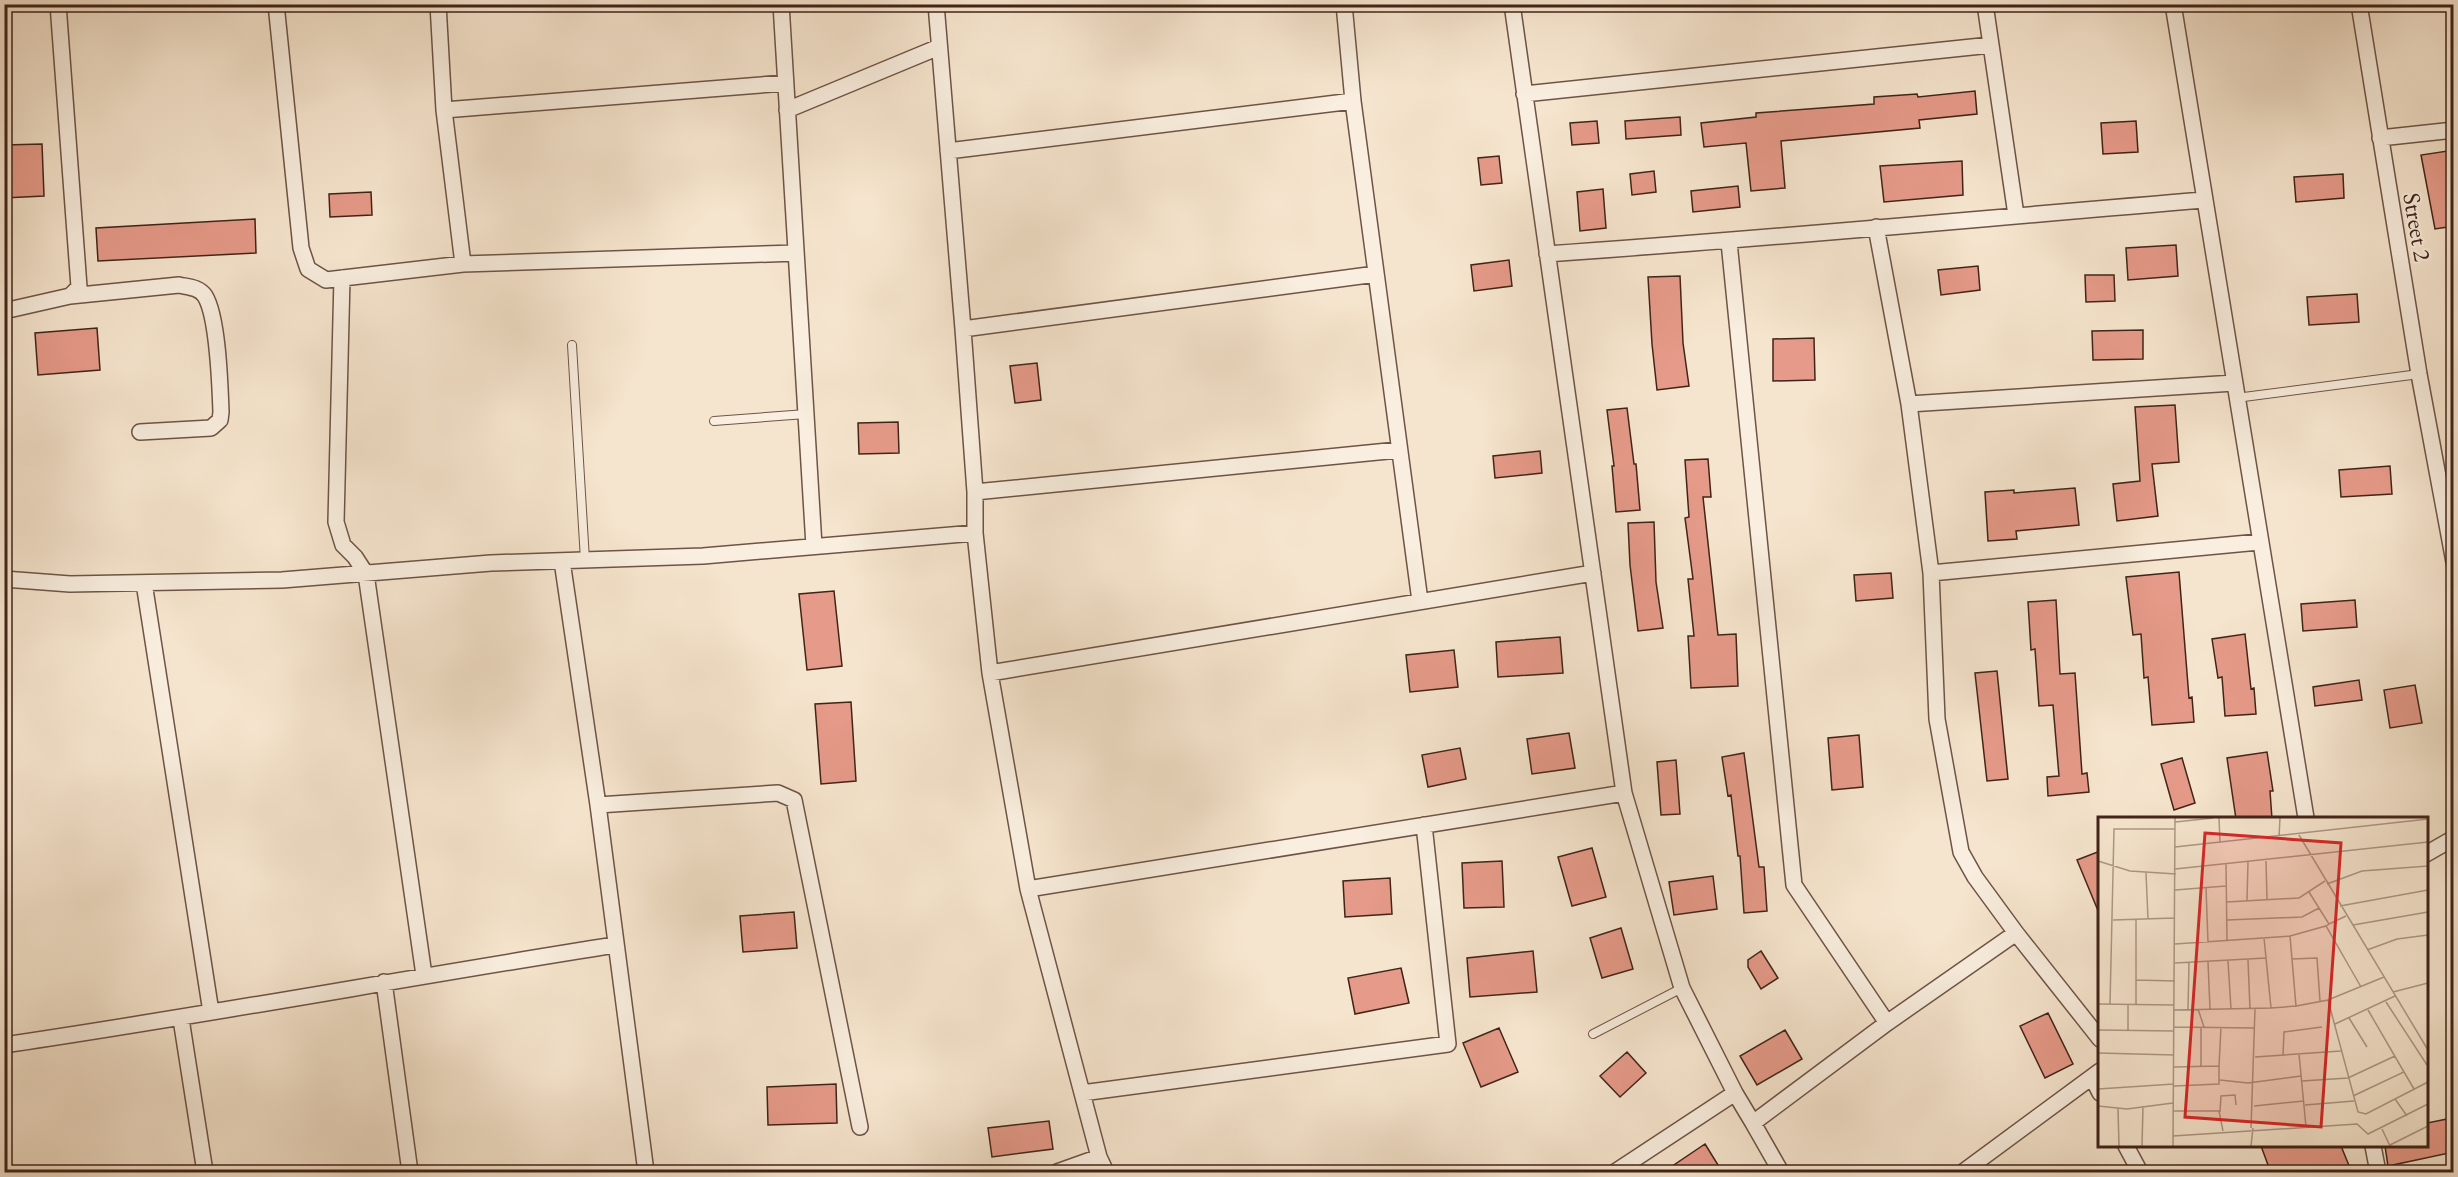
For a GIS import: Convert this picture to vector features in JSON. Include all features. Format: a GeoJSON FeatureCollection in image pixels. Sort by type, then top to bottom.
{"type":"FeatureCollection","features":[{"type":"Feature","properties":{"kind":"street"},"geometry":{"type":"LineString","coordinates":[[58,4],[80,273],[79,287],[70,296]]}},
{"type":"Feature","properties":{"kind":"street"},"geometry":{"type":"LineString","coordinates":[[276,4],[301,248],[308,268],[326,280],[463,264],[796,253]]}},
{"type":"Feature","properties":{"kind":"street"},"geometry":{"type":"LineString","coordinates":[[438,4],[444,110],[463,264]]}},
{"type":"Feature","properties":{"kind":"street"},"geometry":{"type":"LineString","coordinates":[[780,4],[814,546]]}},
{"type":"Feature","properties":{"kind":"street"},"geometry":{"type":"LineString","coordinates":[[936,4],[975,492],[975,533],[990,673],[1028,889],[1099,1157],[1106,1173]]}},
{"type":"Feature","properties":{"kind":"street"},"geometry":{"type":"LineString","coordinates":[[1344,4],[1353,101],[1420,601]]}},
{"type":"Feature","properties":{"kind":"street"},"geometry":{"type":"LineString","coordinates":[[1512,4],[1624,793],[1682,988],[1735,1093],[1782,1173]]}},
{"type":"Feature","properties":{"kind":"street"},"geometry":{"type":"LineString","coordinates":[[1985,4],[2016,215]]}},
{"type":"Feature","properties":{"kind":"street"},"geometry":{"type":"LineString","coordinates":[[2173,4],[2306,817]]}},
{"type":"Feature","properties":{"kind":"street","name":"Street 2"},"geometry":{"type":"LineString","coordinates":[[2359,4],[2419,374],[2454,562]]}},
{"type":"Feature","properties":{"kind":"street"},"geometry":{"type":"LineString","coordinates":[[1524,94],[1991,45]]}},
{"type":"Feature","properties":{"kind":"street"},"geometry":{"type":"LineString","coordinates":[[787,110],[939,48]]}},
{"type":"Feature","properties":{"kind":"street"},"geometry":{"type":"LineString","coordinates":[[444,110],[785,83]]}},
{"type":"Feature","properties":{"kind":"street"},"geometry":{"type":"LineString","coordinates":[[948,152],[1353,101]]}},
{"type":"Feature","properties":{"kind":"street"},"geometry":{"type":"LineString","coordinates":[[2380,138],[2454,130]]}},
{"type":"Feature","properties":{"kind":"street"},"geometry":{"type":"LineString","coordinates":[[1547,254],[1729,242],[1876,227],[2204,200]]}},
{"type":"Feature","properties":{"kind":"street"},"geometry":{"type":"LineString","coordinates":[[1876,227],[1909,404],[1931,573],[1937,719],[1960,852],[1975,877],[2016,933],[2098,1036]]}},
{"type":"Feature","properties":{"kind":"street"},"geometry":{"type":"LineString","coordinates":[[1729,242],[1794,885],[1887,1023]]}},
{"type":"Feature","properties":{"kind":"street"},"geometry":{"type":"LineString","coordinates":[[963,330],[1376,274]]}},
{"type":"Feature","properties":{"kind":"street"},"geometry":{"type":"LineString","coordinates":[[342,278],[336,522],[343,545],[355,557],[366,574],[424,975]]}},
{"type":"Feature","properties":{"kind":"street"},"geometry":{"type":"LineString","coordinates":[[4,311],[70,296],[179,285],[194,287],[204,295],[213,322],[221,402],[219,420],[211,428],[140,432]]}},
{"type":"Feature","properties":{"kind":"street"},"geometry":{"type":"LineString","coordinates":[[1909,404],[2235,391]]}},
{"type":"Feature","properties":{"kind":"street"},"geometry":{"type":"LineString","coordinates":[[975,492],[1398,450]]}},
{"type":"Feature","properties":{"kind":"street"},"geometry":{"type":"LineString","coordinates":[[4,579],[70,584],[282,580],[491,563],[703,556],[975,533]]}},
{"type":"Feature","properties":{"kind":"street"},"geometry":{"type":"LineString","coordinates":[[1931,573],[2259,542]]}},
{"type":"Feature","properties":{"kind":"street"},"geometry":{"type":"LineString","coordinates":[[562,561],[598,805],[645,1173]]}},
{"type":"Feature","properties":{"kind":"street"},"geometry":{"type":"LineString","coordinates":[[990,673],[1593,573]]}},
{"type":"Feature","properties":{"kind":"street"},"geometry":{"type":"LineString","coordinates":[[144,583],[211,1012]]}},
{"type":"Feature","properties":{"kind":"street"},"geometry":{"type":"LineString","coordinates":[[1028,889],[1624,793]]}},
{"type":"Feature","properties":{"kind":"street"},"geometry":{"type":"LineString","coordinates":[[598,805],[778,794],[794,800],[860,1127]]}},
{"type":"Feature","properties":{"kind":"street"},"geometry":{"type":"LineString","coordinates":[[1082,1094],[1448,1044],[1425,825]]}},
{"type":"Feature","properties":{"kind":"street"},"geometry":{"type":"LineString","coordinates":[[2428,853],[2454,838]]}},
{"type":"Feature","properties":{"kind":"street"},"geometry":{"type":"LineString","coordinates":[[1753,1123],[1887,1023],[2016,933]]}},
{"type":"Feature","properties":{"kind":"street"},"geometry":{"type":"LineString","coordinates":[[4,1044],[182,1019],[424,975],[615,945]]}},
{"type":"Feature","properties":{"kind":"street"},"geometry":{"type":"LineString","coordinates":[[384,982],[410,1173]]}},
{"type":"Feature","properties":{"kind":"street"},"geometry":{"type":"LineString","coordinates":[[182,1019],[205,1173]]}},
{"type":"Feature","properties":{"kind":"street"},"geometry":{"type":"LineString","coordinates":[[1963,1173],[2096,1074]]}},
{"type":"Feature","properties":{"kind":"street"},"geometry":{"type":"LineString","coordinates":[[1615,1173],[1735,1093]]}},
{"type":"Feature","properties":{"kind":"street"},"geometry":{"type":"LineString","coordinates":[[2127,1147],[2140,1173]]}},
{"type":"Feature","properties":{"kind":"street"},"geometry":{"type":"LineString","coordinates":[[2373,1147],[2378,1173]]}},
{"type":"Feature","properties":{"kind":"street"},"geometry":{"type":"LineString","coordinates":[[1057,1173],[1099,1157]]}},
{"type":"Feature","properties":{"kind":"lane"},"geometry":{"type":"LineString","coordinates":[[572,345],[585,560]]}},
{"type":"Feature","properties":{"kind":"lane"},"geometry":{"type":"LineString","coordinates":[[2235,391],[2419,374]]}},
{"type":"Feature","properties":{"kind":"lane"},"geometry":{"type":"LineString","coordinates":[[714,421],[806,414]]}},
{"type":"Feature","properties":{"kind":"lane"},"geometry":{"type":"LineString","coordinates":[[1593,1034],[1682,988]]}},
{"type":"Feature","properties":{"kind":"building"},"geometry":{"type":"Polygon","coordinates":[[[1975,91],[1977,114],[1919,120],[1920,128],[1781,141],[1785,188],[1751,191],[1746,143],[1704,147],[1701,123],[1756,117],[1756,113],[1874,104],[1874,97],[1917,94],[1918,97],[1975,91]]]}},
{"type":"Feature","properties":{"kind":"building"},"geometry":{"type":"Polygon","coordinates":[[[1680,117],[1681,135],[1626,139],[1625,121],[1680,117]]]}},
{"type":"Feature","properties":{"kind":"building"},"geometry":{"type":"Polygon","coordinates":[[[1597,121],[1599,143],[1572,145],[1570,123],[1597,121]]]}},
{"type":"Feature","properties":{"kind":"building"},"geometry":{"type":"Polygon","coordinates":[[[2136,121],[2138,152],[2103,154],[2101,123],[2136,121]]]}},
{"type":"Feature","properties":{"kind":"building"},"geometry":{"type":"Polygon","coordinates":[[[42,144],[44,196],[4,198],[4,145],[42,144]]]}},
{"type":"Feature","properties":{"kind":"building"},"geometry":{"type":"Polygon","coordinates":[[[2454,150],[2454,226],[2435,229],[2421,155],[2454,150]]]}},
{"type":"Feature","properties":{"kind":"building"},"geometry":{"type":"Polygon","coordinates":[[[1499,156],[1502,183],[1481,185],[1478,158],[1499,156]]]}},
{"type":"Feature","properties":{"kind":"building"},"geometry":{"type":"Polygon","coordinates":[[[1962,161],[1963,195],[1884,202],[1880,166],[1962,161]]]}},
{"type":"Feature","properties":{"kind":"building"},"geometry":{"type":"Polygon","coordinates":[[[1654,171],[1656,192],[1632,195],[1630,174],[1654,171]]]}},
{"type":"Feature","properties":{"kind":"building"},"geometry":{"type":"Polygon","coordinates":[[[2343,174],[2344,198],[2296,202],[2294,177],[2343,174]]]}},
{"type":"Feature","properties":{"kind":"building"},"geometry":{"type":"Polygon","coordinates":[[[1738,186],[1740,207],[1693,212],[1691,191],[1738,186]]]}},
{"type":"Feature","properties":{"kind":"building"},"geometry":{"type":"Polygon","coordinates":[[[1603,189],[1606,228],[1580,231],[1577,192],[1603,189]]]}},
{"type":"Feature","properties":{"kind":"building"},"geometry":{"type":"Polygon","coordinates":[[[371,192],[372,215],[330,217],[329,194],[371,192]]]}},
{"type":"Feature","properties":{"kind":"building"},"geometry":{"type":"Polygon","coordinates":[[[255,219],[256,253],[98,261],[96,228],[255,219]]]}},
{"type":"Feature","properties":{"kind":"building"},"geometry":{"type":"Polygon","coordinates":[[[2176,245],[2178,276],[2128,280],[2126,248],[2176,245]]]}},
{"type":"Feature","properties":{"kind":"building"},"geometry":{"type":"Polygon","coordinates":[[[1509,260],[1512,286],[1474,291],[1471,265],[1509,260]]]}},
{"type":"Feature","properties":{"kind":"building"},"geometry":{"type":"Polygon","coordinates":[[[1978,266],[1980,290],[1941,295],[1938,270],[1978,266]]]}},
{"type":"Feature","properties":{"kind":"building"},"geometry":{"type":"Polygon","coordinates":[[[2085,275],[2114,275],[2115,301],[2086,302],[2085,275]]]}},
{"type":"Feature","properties":{"kind":"building"},"geometry":{"type":"Polygon","coordinates":[[[1680,276],[1683,343],[1689,386],[1657,390],[1648,277],[1680,276]]]}},
{"type":"Feature","properties":{"kind":"building"},"geometry":{"type":"Polygon","coordinates":[[[2357,294],[2359,322],[2309,325],[2307,297],[2357,294]]]}},
{"type":"Feature","properties":{"kind":"building"},"geometry":{"type":"Polygon","coordinates":[[[97,328],[100,370],[38,375],[35,333],[97,328]]]}},
{"type":"Feature","properties":{"kind":"building"},"geometry":{"type":"Polygon","coordinates":[[[2143,330],[2143,359],[2093,360],[2092,331],[2143,330]]]}},
{"type":"Feature","properties":{"kind":"building"},"geometry":{"type":"Polygon","coordinates":[[[1814,338],[1815,380],[1773,381],[1773,339],[1814,338]]]}},
{"type":"Feature","properties":{"kind":"building"},"geometry":{"type":"Polygon","coordinates":[[[1037,363],[1041,400],[1015,403],[1010,366],[1037,363]]]}},
{"type":"Feature","properties":{"kind":"building"},"geometry":{"type":"Polygon","coordinates":[[[2175,405],[2179,462],[2152,464],[2158,516],[2117,521],[2113,484],[2140,481],[2135,407],[2175,405]]]}},
{"type":"Feature","properties":{"kind":"building"},"geometry":{"type":"Polygon","coordinates":[[[1627,408],[1634,464],[1636,464],[1640,510],[1616,512],[1612,466],[1614,466],[1607,410],[1627,408]]]}},
{"type":"Feature","properties":{"kind":"building"},"geometry":{"type":"Polygon","coordinates":[[[898,422],[899,453],[859,454],[858,423],[898,422]]]}},
{"type":"Feature","properties":{"kind":"building"},"geometry":{"type":"Polygon","coordinates":[[[1540,451],[1542,473],[1495,478],[1493,456],[1540,451]]]}},
{"type":"Feature","properties":{"kind":"building"},"geometry":{"type":"Polygon","coordinates":[[[1708,459],[1711,497],[1703,497],[1718,635],[1736,634],[1738,686],[1691,688],[1688,636],[1694,636],[1688,579],[1693,579],[1685,518],[1689,517],[1685,460],[1708,459]]]}},
{"type":"Feature","properties":{"kind":"building"},"geometry":{"type":"Polygon","coordinates":[[[2390,466],[2392,494],[2341,497],[2339,470],[2390,466]]]}},
{"type":"Feature","properties":{"kind":"building"},"geometry":{"type":"Polygon","coordinates":[[[2075,488],[2079,525],[2016,531],[2017,539],[1988,541],[1985,492],[2014,490],[2014,493],[2075,488]]]}},
{"type":"Feature","properties":{"kind":"building"},"geometry":{"type":"Polygon","coordinates":[[[1654,522],[1656,582],[1663,628],[1638,631],[1630,565],[1628,523],[1654,522]]]}},
{"type":"Feature","properties":{"kind":"building"},"geometry":{"type":"Polygon","coordinates":[[[2179,572],[2189,698],[2192,697],[2194,722],[2152,725],[2148,677],[2144,678],[2141,634],[2133,635],[2126,577],[2179,572]]]}},
{"type":"Feature","properties":{"kind":"building"},"geometry":{"type":"Polygon","coordinates":[[[1891,573],[1893,598],[1856,601],[1854,575],[1891,573]]]}},
{"type":"Feature","properties":{"kind":"building"},"geometry":{"type":"Polygon","coordinates":[[[834,591],[842,666],[807,670],[799,594],[834,591]]]}},
{"type":"Feature","properties":{"kind":"building"},"geometry":{"type":"Polygon","coordinates":[[[2056,600],[2060,674],[2075,673],[2082,774],[2087,773],[2089,792],[2048,796],[2047,777],[2059,776],[2053,705],[2039,706],[2035,649],[2031,650],[2028,602],[2056,600]]]}},
{"type":"Feature","properties":{"kind":"building"},"geometry":{"type":"Polygon","coordinates":[[[2355,600],[2357,627],[2303,631],[2301,604],[2355,600]]]}},
{"type":"Feature","properties":{"kind":"building"},"geometry":{"type":"Polygon","coordinates":[[[2245,634],[2256,714],[2225,716],[2222,677],[2218,678],[2212,639],[2245,634]]]}},
{"type":"Feature","properties":{"kind":"building"},"geometry":{"type":"Polygon","coordinates":[[[1560,637],[1563,673],[1498,677],[1496,642],[1560,637]]]}},
{"type":"Feature","properties":{"kind":"building"},"geometry":{"type":"Polygon","coordinates":[[[1454,650],[1458,687],[1410,692],[1406,655],[1454,650]]]}},
{"type":"Feature","properties":{"kind":"building"},"geometry":{"type":"Polygon","coordinates":[[[1997,671],[2008,779],[1987,781],[1975,673],[1997,671]]]}},
{"type":"Feature","properties":{"kind":"building"},"geometry":{"type":"Polygon","coordinates":[[[2359,680],[2362,700],[2315,706],[2313,687],[2359,680]]]}},
{"type":"Feature","properties":{"kind":"building"},"geometry":{"type":"Polygon","coordinates":[[[2415,685],[2422,723],[2390,728],[2384,690],[2415,685]]]}},
{"type":"Feature","properties":{"kind":"building"},"geometry":{"type":"Polygon","coordinates":[[[851,702],[856,781],[821,784],[815,704],[851,702]]]}},
{"type":"Feature","properties":{"kind":"building"},"geometry":{"type":"Polygon","coordinates":[[[1569,733],[1575,768],[1532,774],[1527,739],[1569,733]]]}},
{"type":"Feature","properties":{"kind":"building"},"geometry":{"type":"Polygon","coordinates":[[[1859,735],[1863,787],[1832,790],[1828,738],[1859,735]]]}},
{"type":"Feature","properties":{"kind":"building"},"geometry":{"type":"Polygon","coordinates":[[[1460,748],[1466,779],[1428,787],[1422,755],[1460,748]]]}},
{"type":"Feature","properties":{"kind":"building"},"geometry":{"type":"Polygon","coordinates":[[[2267,752],[2273,791],[2270,791],[2272,817],[2236,817],[2227,758],[2267,752]]]}},
{"type":"Feature","properties":{"kind":"building"},"geometry":{"type":"Polygon","coordinates":[[[1744,753],[1759,867],[1764,867],[1767,911],[1744,913],[1740,856],[1738,856],[1731,795],[1728,796],[1722,757],[1744,753]]]}},
{"type":"Feature","properties":{"kind":"building"},"geometry":{"type":"Polygon","coordinates":[[[2182,758],[2195,803],[2174,810],[2161,764],[2182,758]]]}},
{"type":"Feature","properties":{"kind":"building"},"geometry":{"type":"Polygon","coordinates":[[[1676,760],[1680,814],[1661,815],[1657,762],[1676,760]]]}},
{"type":"Feature","properties":{"kind":"building"},"geometry":{"type":"Polygon","coordinates":[[[1592,848],[1606,897],[1572,906],[1558,857],[1592,848]]]}},
{"type":"Feature","properties":{"kind":"building"},"geometry":{"type":"Polygon","coordinates":[[[2098,852],[2098,911],[2077,860],[2098,852]]]}},
{"type":"Feature","properties":{"kind":"building"},"geometry":{"type":"Polygon","coordinates":[[[1502,861],[1504,907],[1464,908],[1462,863],[1502,861]]]}},
{"type":"Feature","properties":{"kind":"building"},"geometry":{"type":"Polygon","coordinates":[[[1713,876],[1717,909],[1674,915],[1669,882],[1713,876]]]}},
{"type":"Feature","properties":{"kind":"building"},"geometry":{"type":"Polygon","coordinates":[[[1390,878],[1392,914],[1345,917],[1343,881],[1390,878]]]}},
{"type":"Feature","properties":{"kind":"building"},"geometry":{"type":"Polygon","coordinates":[[[794,912],[797,948],[743,952],[740,916],[794,912]]]}},
{"type":"Feature","properties":{"kind":"building"},"geometry":{"type":"Polygon","coordinates":[[[1621,928],[1633,969],[1602,978],[1590,938],[1621,928]]]}},
{"type":"Feature","properties":{"kind":"building"},"geometry":{"type":"Polygon","coordinates":[[[1533,951],[1537,992],[1470,997],[1467,958],[1533,951]]]}},
{"type":"Feature","properties":{"kind":"building"},"geometry":{"type":"Polygon","coordinates":[[[1761,951],[1778,978],[1761,989],[1748,967],[1748,960],[1761,951]]]}},
{"type":"Feature","properties":{"kind":"building"},"geometry":{"type":"Polygon","coordinates":[[[1401,968],[1409,1003],[1355,1014],[1348,978],[1401,968]]]}},
{"type":"Feature","properties":{"kind":"building"},"geometry":{"type":"Polygon","coordinates":[[[2048,1013],[2073,1064],[2045,1078],[2020,1026],[2048,1013]]]}},
{"type":"Feature","properties":{"kind":"building"},"geometry":{"type":"Polygon","coordinates":[[[1499,1028],[1518,1072],[1481,1087],[1463,1043],[1499,1028]]]}},
{"type":"Feature","properties":{"kind":"building"},"geometry":{"type":"Polygon","coordinates":[[[1785,1030],[1802,1059],[1757,1085],[1740,1056],[1785,1030]]]}},
{"type":"Feature","properties":{"kind":"building"},"geometry":{"type":"Polygon","coordinates":[[[1627,1052],[1646,1073],[1620,1097],[1600,1076],[1627,1052]]]}},
{"type":"Feature","properties":{"kind":"building"},"geometry":{"type":"Polygon","coordinates":[[[836,1084],[837,1123],[768,1125],[767,1087],[836,1084]]]}},
{"type":"Feature","properties":{"kind":"building"},"geometry":{"type":"Polygon","coordinates":[[[2452,1118],[2454,1152],[2388,1166],[2385,1147],[2428,1147],[2428,1123],[2452,1118]]]}},
{"type":"Feature","properties":{"kind":"building"},"geometry":{"type":"Polygon","coordinates":[[[1049,1121],[1053,1149],[992,1157],[988,1128],[1049,1121]]]}},
{"type":"Feature","properties":{"kind":"building"},"geometry":{"type":"Polygon","coordinates":[[[1705,1144],[1723,1173],[1662,1173],[1705,1144]]]}},
{"type":"Feature","properties":{"kind":"building"},"geometry":{"type":"Polygon","coordinates":[[[2261,1147],[2341,1147],[2352,1173],[2271,1173],[2261,1147]]]}}]}
